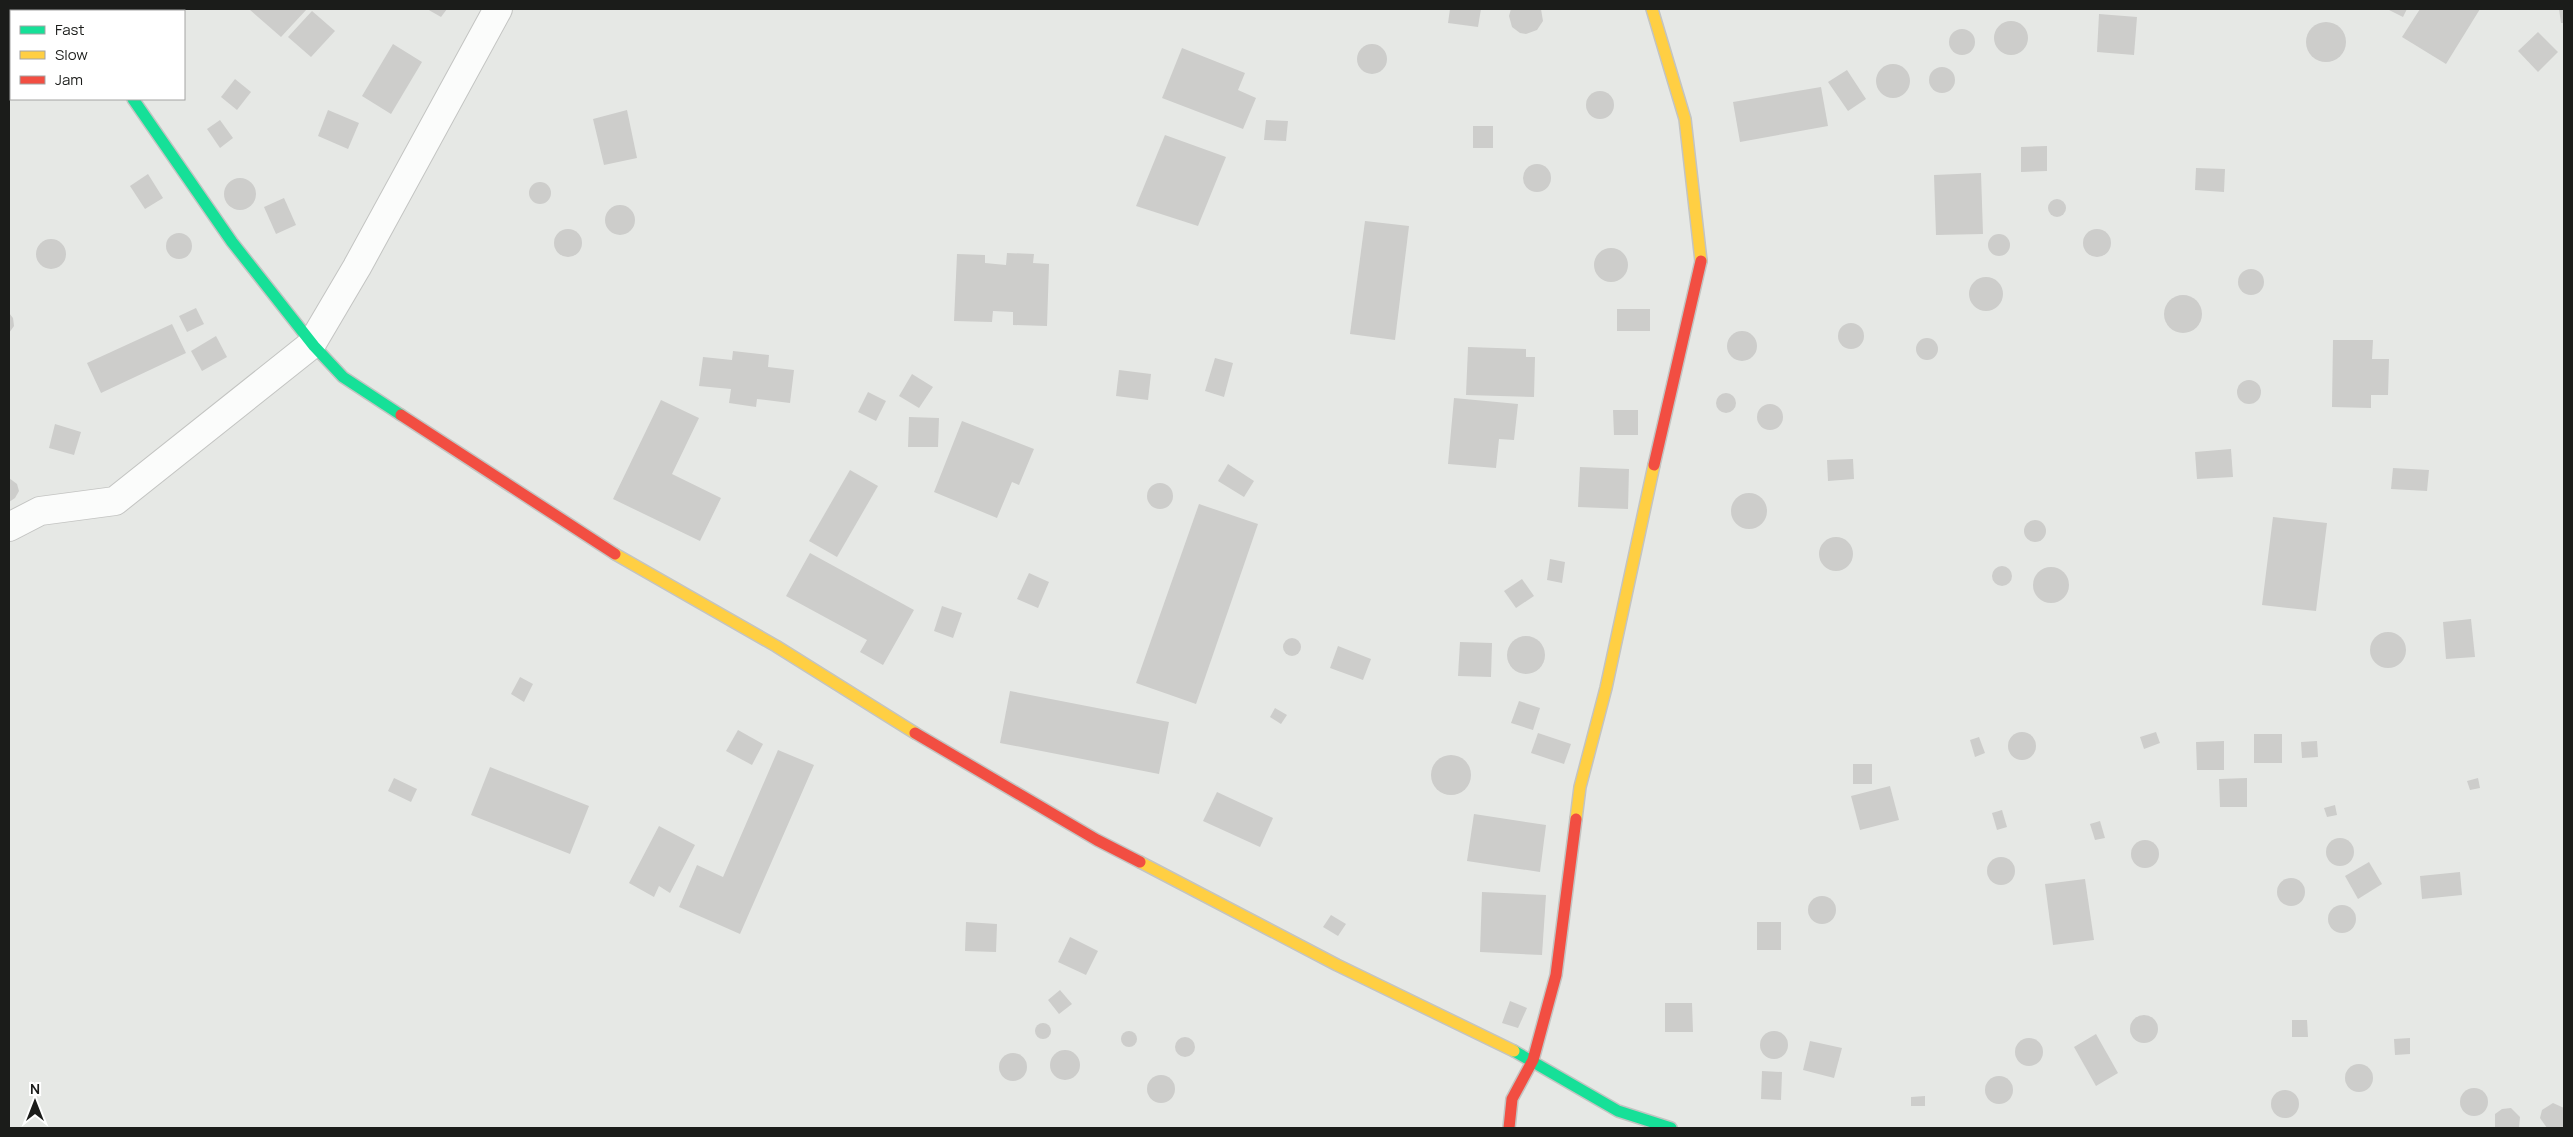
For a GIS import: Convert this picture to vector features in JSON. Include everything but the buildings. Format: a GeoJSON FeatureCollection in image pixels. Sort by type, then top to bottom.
{"type":"FeatureCollection","features":[{"type":"Feature","properties":{"kind":"street"},"geometry":{"type":"LineString","coordinates":[[9,527],[40,511],[115,502],[311,344],[357,267],[498,9]]}},
{"type":"Feature","properties":{"kind":"street"},"geometry":{"type":"LineString","coordinates":[[1509,1128],[1512,1099],[1533,1060],[1556,975],[1580,787],[1606,688],[1655,458],[1702,258],[1685,119],[1652,9]]}},
{"type":"Feature","properties":{"kind":"street"},"geometry":{"type":"LineString","coordinates":[[134,100],[219,223],[311,344],[343,377],[632,565],[776,646],[967,765],[1097,840],[1337,965],[1533,1060],[1618,1111],[1671,1128]]}},
{"type":"Feature","properties":{"kind":"traffic: fast"},"geometry":{"type":"LineString","coordinates":[[134,100],[232,242],[314,346],[343,377],[401,415]]}},
{"type":"Feature","properties":{"kind":"traffic: fast"},"geometry":{"type":"LineString","coordinates":[[1514,1051],[1618,1111],[1671,1128]]}},
{"type":"Feature","properties":{"kind":"traffic: slow"},"geometry":{"type":"LineString","coordinates":[[1652,9],[1685,119],[1701,261]]}},
{"type":"Feature","properties":{"kind":"traffic: slow"},"geometry":{"type":"LineString","coordinates":[[1576,819],[1580,787],[1606,688],[1654,465]]}},
{"type":"Feature","properties":{"kind":"traffic: slow"},"geometry":{"type":"LineString","coordinates":[[615,554],[776,646],[915,733]]}},
{"type":"Feature","properties":{"kind":"traffic: slow"},"geometry":{"type":"LineString","coordinates":[[1140,862],[1337,965],[1514,1051]]}},
{"type":"Feature","properties":{"kind":"traffic: jam"},"geometry":{"type":"LineString","coordinates":[[1654,465],[1701,261]]}},
{"type":"Feature","properties":{"kind":"traffic: jam"},"geometry":{"type":"LineString","coordinates":[[401,415],[615,554]]}},
{"type":"Feature","properties":{"kind":"traffic: jam"},"geometry":{"type":"LineString","coordinates":[[915,733],[1097,840],[1140,862]]}},
{"type":"Feature","properties":{"kind":"traffic: jam"},"geometry":{"type":"LineString","coordinates":[[1509,1128],[1512,1099],[1533,1060],[1556,975],[1576,819]]}}]}
